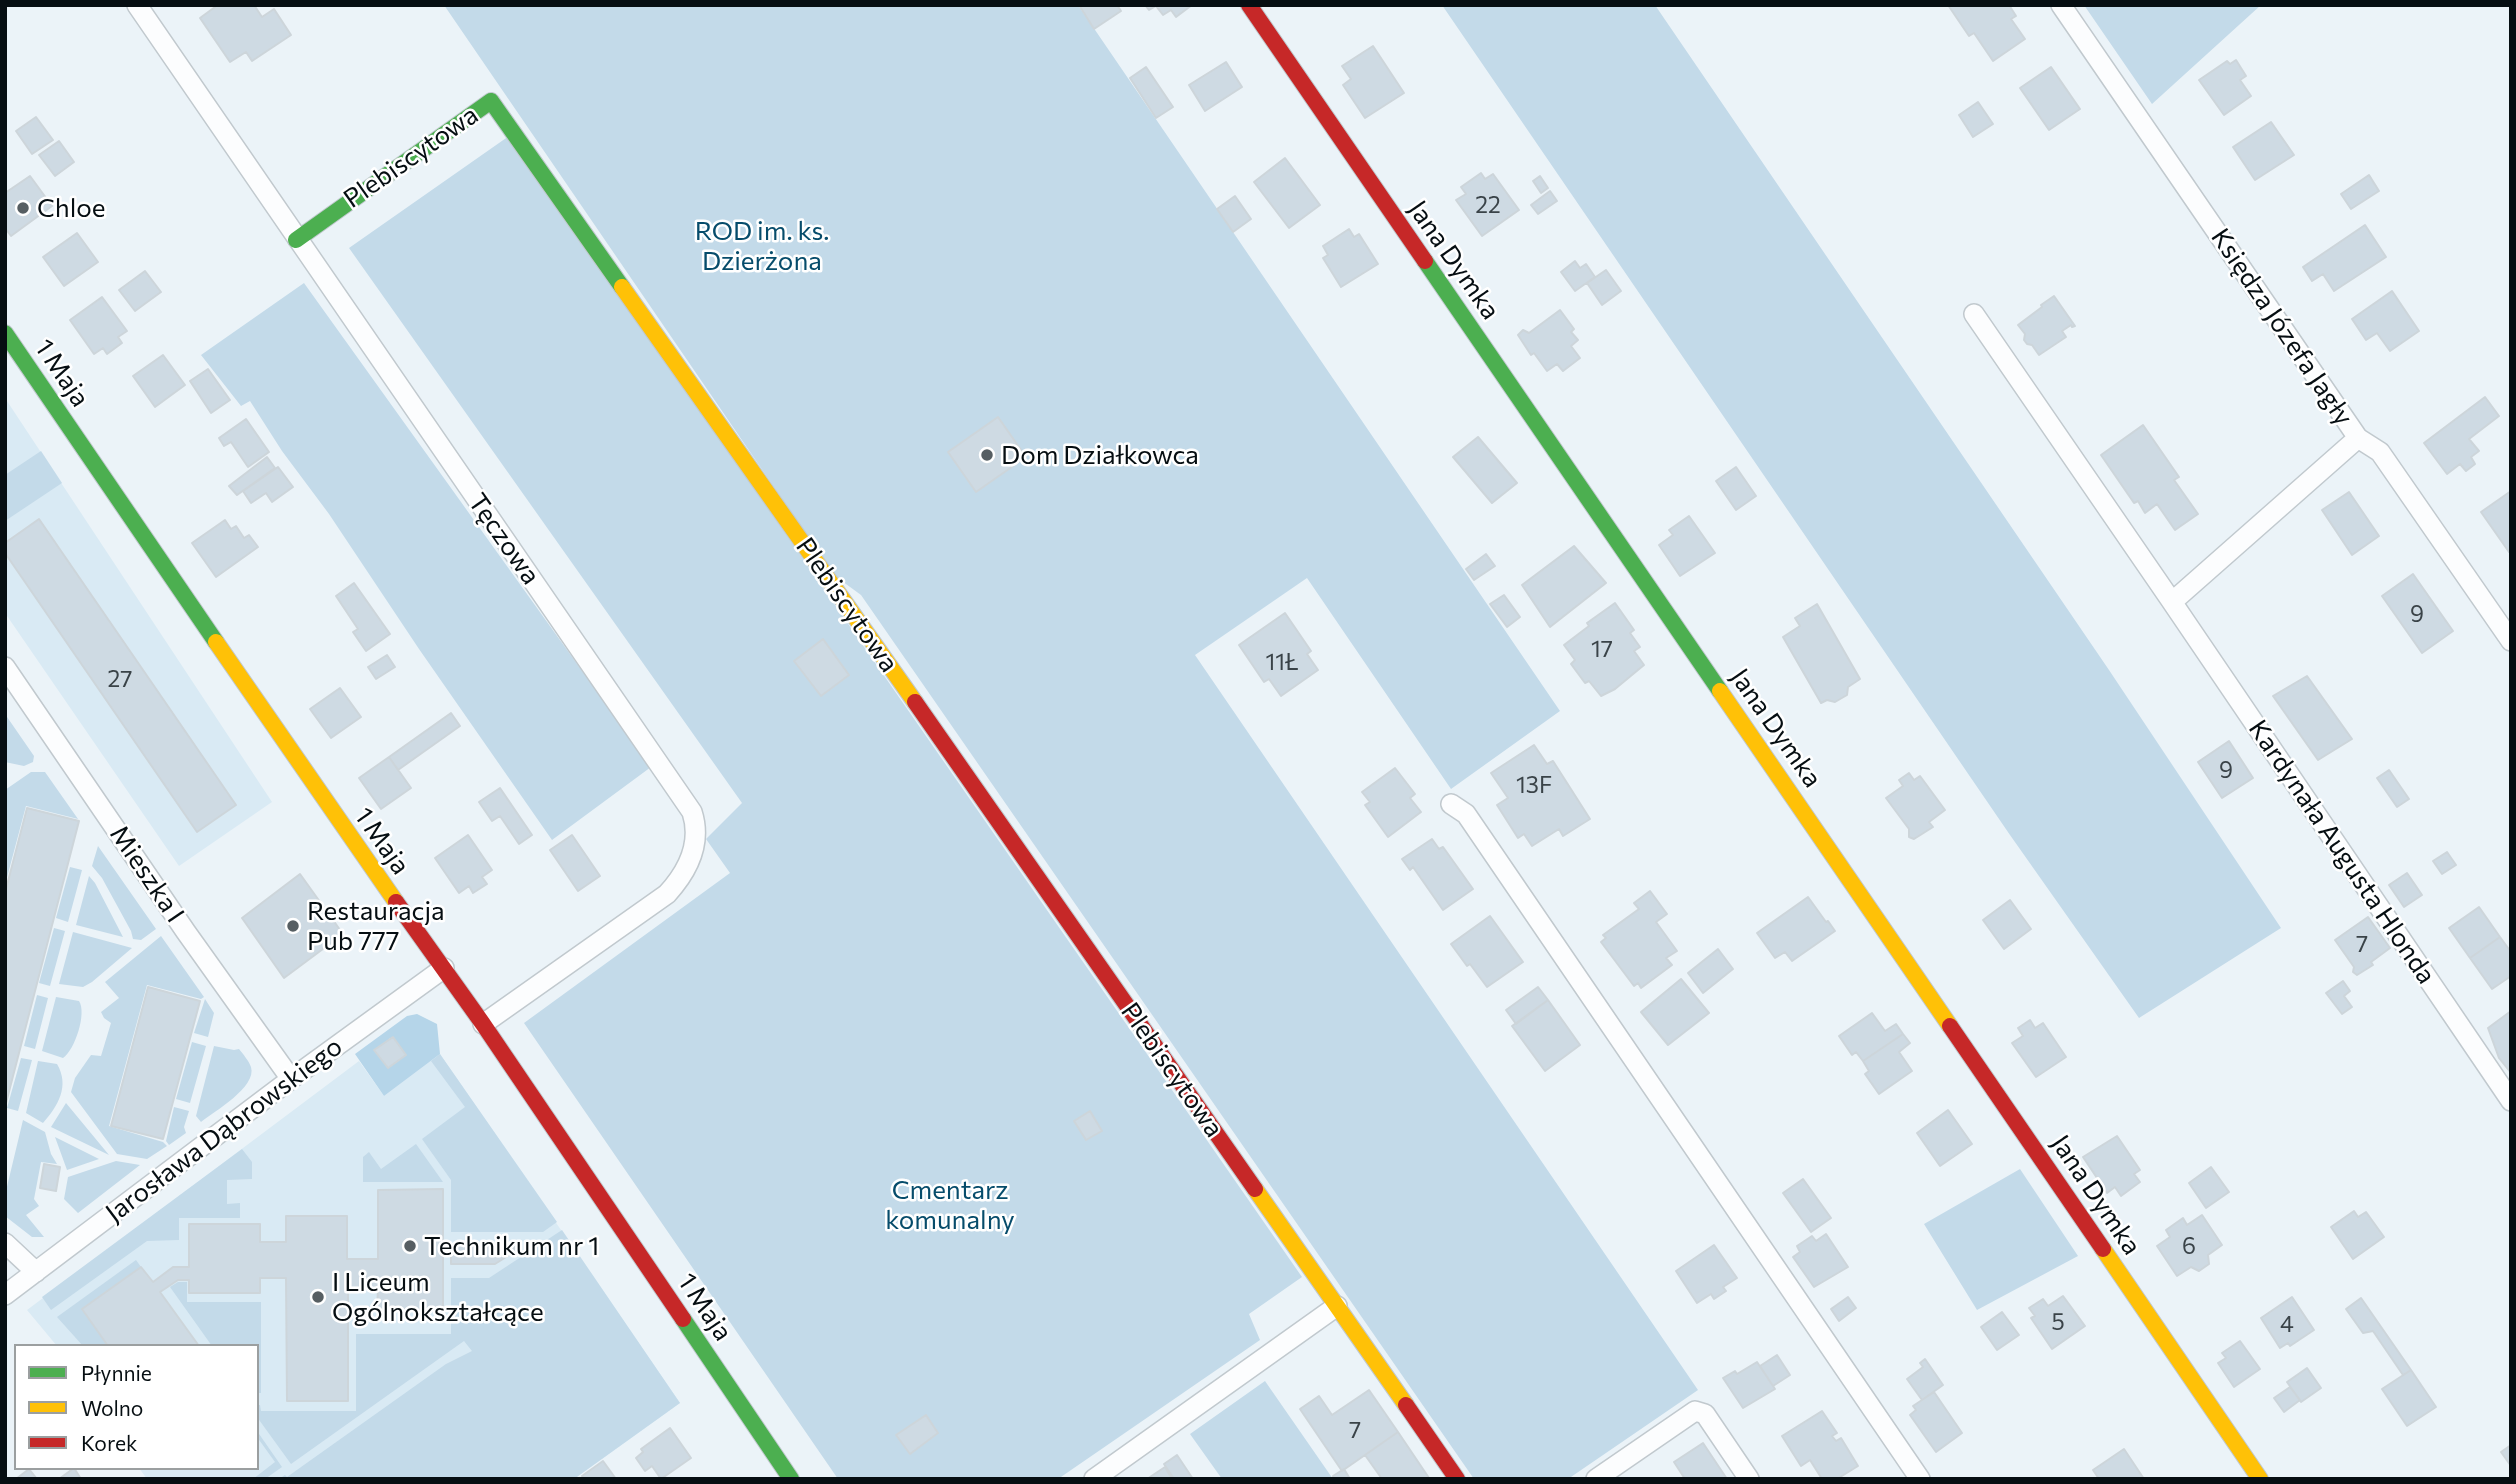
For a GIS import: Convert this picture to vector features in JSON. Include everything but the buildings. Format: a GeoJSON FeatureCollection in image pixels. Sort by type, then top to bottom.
{"type":"FeatureCollection","features":[{"type":"Feature","properties":{"kind":"street","name":"Tęczowa"},"geometry":{"type":"LineString","coordinates":[[136,5],[688,804],[694,818],[692,855],[681,878],[667,894],[482,1024]]}},
{"type":"Feature","properties":{"kind":"street","name":"Jana Dymka"},"geometry":{"type":"LineString","coordinates":[[1249,5],[2260,1479]]}},
{"type":"Feature","properties":{"kind":"street","name":"Księdza Józefa Jagły"},"geometry":{"type":"LineString","coordinates":[[2061,5],[2358,438],[2380,452],[2511,641]]}},
{"type":"Feature","properties":{"kind":"street","name":"Plebiscytowa"},"geometry":{"type":"LineString","coordinates":[[296,240],[491,101],[1457,1479]]}},
{"type":"Feature","properties":{"kind":"street","name":"Kardynała Augusta Hlonda"},"geometry":{"type":"LineString","coordinates":[[1974,314],[2511,1101]]}},
{"type":"Feature","properties":{"kind":"street","name":"1 Maja"},"geometry":{"type":"LineString","coordinates":[[5,333],[340,824],[444,968],[791,1479]]}},
{"type":"Feature","properties":{"kind":"street"},"geometry":{"type":"LineString","coordinates":[[2172,602],[2358,438]]}},
{"type":"Feature","properties":{"kind":"street","name":"Mieszka I"},"geometry":{"type":"LineString","coordinates":[[5,667],[186,932],[291,1079]]}},
{"type":"Feature","properties":{"kind":"street"},"geometry":{"type":"LineString","coordinates":[[1451,804],[1466,814],[1920,1479]]}},
{"type":"Feature","properties":{"kind":"street","name":"Jarosława Dąbrowskiego"},"geometry":{"type":"LineString","coordinates":[[5,1295],[291,1079],[444,968]]}},
{"type":"Feature","properties":{"kind":"street"},"geometry":{"type":"LineString","coordinates":[[5,1243],[36,1272]]}},
{"type":"Feature","properties":{"kind":"street"},"geometry":{"type":"LineString","coordinates":[[1094,1479],[1336,1306]]}},
{"type":"Feature","properties":{"kind":"street"},"geometry":{"type":"LineString","coordinates":[[1596,1479],[1695,1411],[1705,1414],[1749,1479]]}},
{"type":"Feature","properties":{"kind":"shaded area"},"geometry":{"type":"Polygon","coordinates":[[[5,398],[272,802],[179,866],[5,613],[5,398]]]}},
{"type":"Feature","properties":{"kind":"shaded area"},"geometry":{"type":"Polygon","coordinates":[[[417,1014],[437,1024],[440,1054],[384,1096],[355,1054],[407,1016],[417,1014]],[[392,1037],[375,1050],[388,1068],[406,1055],[392,1037]]]}},
{"type":"Feature","properties":{"kind":"shaded area"},"geometry":{"type":"Polygon","coordinates":[[[440,1054],[680,1403],[574,1479],[147,1479],[140,1470],[259,1470],[259,1344],[55,1344],[27,1310],[359,1061],[384,1096],[440,1054]]]}},
{"type":"Feature","properties":{"kind":"green space","name":"ROD im. ks. Dzierżona"},"geometry":{"type":"Polygon","coordinates":[[[444,5],[1078,5],[1560,711],[1451,789],[1307,578],[1195,655],[1698,1390],[1568,1479],[1474,1479],[861,595],[835,576],[444,5]]]}},
{"type":"Feature","properties":{"kind":"green space"},"geometry":{"type":"Polygon","coordinates":[[[1442,5],[1655,5],[2109,670],[2281,928],[2139,1018],[2010,835],[1442,5]]]}},
{"type":"Feature","properties":{"kind":"green space"},"geometry":{"type":"Polygon","coordinates":[[[2084,5],[2261,5],[2152,104],[2084,5]]]}},
{"type":"Feature","properties":{"kind":"green space","name":"Cmentarz komunalny"},"geometry":{"type":"Polygon","coordinates":[[[509,136],[1302,1277],[1249,1314],[1260,1340],[1058,1479],[838,1479],[524,1023],[730,873],[706,839],[742,803],[349,248],[509,136]]]}},
{"type":"Feature","properties":{"kind":"green space"},"geometry":{"type":"Polygon","coordinates":[[[304,283],[651,767],[552,840],[250,401],[241,406],[201,355],[304,283]]]}},
{"type":"Feature","properties":{"kind":"green space"},"geometry":{"type":"Polygon","coordinates":[[[41,451],[62,483],[5,521],[5,475],[41,451]]]}},
{"type":"Feature","properties":{"kind":"green space"},"geometry":{"type":"Polygon","coordinates":[[[5,714],[34,756],[33,762],[24,766],[5,762],[5,714]]]}},
{"type":"Feature","properties":{"kind":"green space"},"geometry":{"type":"Polygon","coordinates":[[[31,772],[45,772],[78,819],[26,806],[5,885],[5,790],[31,772]]]}},
{"type":"Feature","properties":{"kind":"green space"},"geometry":{"type":"Polygon","coordinates":[[[98,846],[156,929],[141,940],[133,939],[102,878],[92,866],[98,846]]]}},
{"type":"Feature","properties":{"kind":"green space"},"geometry":{"type":"Polygon","coordinates":[[[70,867],[82,870],[68,922],[56,918],[70,867]]]}},
{"type":"Feature","properties":{"kind":"green space"},"geometry":{"type":"Polygon","coordinates":[[[89,876],[95,883],[123,937],[76,925],[89,876]]]}},
{"type":"Feature","properties":{"kind":"green space"},"geometry":{"type":"Polygon","coordinates":[[[54,928],[65,931],[50,986],[39,983],[54,928]]]}},
{"type":"Feature","properties":{"kind":"green space"},"geometry":{"type":"Polygon","coordinates":[[[73,932],[132,948],[83,987],[59,984],[73,932]]]}},
{"type":"Feature","properties":{"kind":"green space"},"geometry":{"type":"Polygon","coordinates":[[[161,936],[204,997],[201,999],[147,985],[109,1126],[163,1142],[167,1146],[147,1159],[117,1154],[71,1092],[75,1078],[91,1055],[101,1056],[111,1023],[101,1012],[119,998],[105,982],[161,936]]]}},
{"type":"Feature","properties":{"kind":"green space"},"geometry":{"type":"Polygon","coordinates":[[[37,995],[48,998],[35,1049],[24,1046],[37,995]]]}},
{"type":"Feature","properties":{"kind":"green space"},"geometry":{"type":"Polygon","coordinates":[[[56,997],[79,1001],[82,1014],[72,1047],[63,1058],[42,1051],[56,997]]]}},
{"type":"Feature","properties":{"kind":"green space"},"geometry":{"type":"Polygon","coordinates":[[[205,999],[214,1013],[208,1037],[194,1033],[205,999]]]}},
{"type":"Feature","properties":{"kind":"green space"},"geometry":{"type":"Polygon","coordinates":[[[192,1042],[206,1046],[190,1103],[176,1099],[192,1042]]]}},
{"type":"Feature","properties":{"kind":"green space"},"geometry":{"type":"Polygon","coordinates":[[[214,1046],[239,1049],[251,1067],[251,1075],[242,1090],[201,1122],[196,1116],[214,1046]]]}},
{"type":"Feature","properties":{"kind":"green space"},"geometry":{"type":"Polygon","coordinates":[[[440,1054],[557,1222],[543,1232],[451,1232],[451,1180],[422,1139],[465,1107],[431,1061],[440,1054]]]}},
{"type":"Feature","properties":{"kind":"green space"},"geometry":{"type":"Polygon","coordinates":[[[21,1058],[32,1060],[18,1111],[7,1108],[21,1058]]]}},
{"type":"Feature","properties":{"kind":"green space"},"geometry":{"type":"Polygon","coordinates":[[[38,1061],[57,1064],[62,1080],[57,1103],[43,1123],[26,1113],[38,1061]]]}},
{"type":"Feature","properties":{"kind":"green space"},"geometry":{"type":"Polygon","coordinates":[[[66,1103],[109,1155],[51,1127],[66,1103]]]}},
{"type":"Feature","properties":{"kind":"green space"},"geometry":{"type":"Polygon","coordinates":[[[174,1107],[189,1111],[184,1127],[186,1133],[169,1145],[166,1141],[174,1107]]]}},
{"type":"Feature","properties":{"kind":"green space"},"geometry":{"type":"Polygon","coordinates":[[[23,1120],[45,1132],[51,1154],[57,1164],[41,1162],[34,1199],[39,1206],[26,1215],[44,1237],[32,1237],[5,1216],[5,1195],[23,1120]]]}},
{"type":"Feature","properties":{"kind":"green space"},"geometry":{"type":"Polygon","coordinates":[[[55,1137],[99,1159],[67,1170],[55,1137]]]}},
{"type":"Feature","properties":{"kind":"green space"},"geometry":{"type":"Polygon","coordinates":[[[416,1144],[443,1182],[363,1182],[363,1157],[369,1152],[381,1169],[416,1144]]]}},
{"type":"Feature","properties":{"kind":"green space"},"geometry":{"type":"Polygon","coordinates":[[[242,1149],[252,1162],[252,1179],[227,1180],[227,1204],[240,1203],[240,1218],[179,1218],[179,1240],[147,1241],[51,1310],[42,1297],[242,1149]]]}},
{"type":"Feature","properties":{"kind":"green space"},"geometry":{"type":"Polygon","coordinates":[[[116,1161],[140,1165],[78,1213],[64,1199],[68,1177],[116,1161]]]}},
{"type":"Feature","properties":{"kind":"green space"},"geometry":{"type":"Polygon","coordinates":[[[2020,1169],[2078,1256],[1977,1310],[1924,1224],[2020,1169]]]}},
{"type":"Feature","properties":{"kind":"green space"},"geometry":{"type":"Polygon","coordinates":[[[562,1230],[680,1403],[574,1479],[279,1479],[285,1475],[287,1477],[446,1364],[472,1351],[464,1341],[291,1464],[259,1420],[259,1405],[261,1411],[356,1411],[356,1334],[451,1334],[451,1278],[489,1278],[562,1230]]]}},
{"type":"Feature","properties":{"kind":"green space"},"geometry":{"type":"Polygon","coordinates":[[[136,1260],[141,1267],[82,1309],[107,1344],[81,1344],[57,1317],[136,1260]]]}},
{"type":"Feature","properties":{"kind":"green space"},"geometry":{"type":"Polygon","coordinates":[[[178,1282],[187,1282],[187,1302],[261,1302],[261,1393],[259,1344],[211,1344],[170,1287],[178,1282]]]}},
{"type":"Feature","properties":{"kind":"green space"},"geometry":{"type":"Polygon","coordinates":[[[1265,1381],[1333,1479],[1222,1479],[1190,1434],[1265,1381]]]}},
{"type":"Feature","properties":{"kind":"green space"},"geometry":{"type":"Polygon","coordinates":[[[259,1434],[282,1467],[265,1479],[253,1479],[275,1462],[259,1440],[259,1434]]]}},
{"type":"Feature","properties":{"kind":"traffic: fast"},"geometry":{"type":"LineString","coordinates":[[296,240],[491,101],[622,287]]}},
{"type":"Feature","properties":{"kind":"traffic: fast"},"geometry":{"type":"LineString","coordinates":[[1425,261],[1720,691]]}},
{"type":"Feature","properties":{"kind":"traffic: fast"},"geometry":{"type":"LineString","coordinates":[[5,333],[216,642]]}},
{"type":"Feature","properties":{"kind":"traffic: fast"},"geometry":{"type":"LineString","coordinates":[[683,1319],[791,1479]]}},
{"type":"Feature","properties":{"kind":"traffic: slow"},"geometry":{"type":"LineString","coordinates":[[622,287],[915,702]]}},
{"type":"Feature","properties":{"kind":"traffic: slow"},"geometry":{"type":"LineString","coordinates":[[216,642],[396,902]]}},
{"type":"Feature","properties":{"kind":"traffic: slow"},"geometry":{"type":"LineString","coordinates":[[1720,691],[1950,1026]]}},
{"type":"Feature","properties":{"kind":"traffic: slow"},"geometry":{"type":"LineString","coordinates":[[1255,1189],[1406,1405]]}},
{"type":"Feature","properties":{"kind":"traffic: slow"},"geometry":{"type":"LineString","coordinates":[[2103,1249],[2260,1479]]}},
{"type":"Feature","properties":{"kind":"traffic: jam"},"geometry":{"type":"LineString","coordinates":[[1249,5],[1425,261]]}},
{"type":"Feature","properties":{"kind":"traffic: jam"},"geometry":{"type":"LineString","coordinates":[[915,702],[1255,1189]]}},
{"type":"Feature","properties":{"kind":"traffic: jam"},"geometry":{"type":"LineString","coordinates":[[396,902],[483,1024],[683,1319]]}},
{"type":"Feature","properties":{"kind":"traffic: jam"},"geometry":{"type":"LineString","coordinates":[[1950,1026],[2103,1249]]}},
{"type":"Feature","properties":{"kind":"traffic: jam"},"geometry":{"type":"LineString","coordinates":[[1406,1405],[1457,1479]]}},
{"type":"Feature","properties":{"kind":"place","name":"Chloe"},"geometry":{"type":"Point","coordinates":[23,208]}},
{"type":"Feature","properties":{"kind":"place","name":"Dom Działkowca"},"geometry":{"type":"Point","coordinates":[987,455]}},
{"type":"Feature","properties":{"kind":"place","name":"Restauracja Pub 777"},"geometry":{"type":"Point","coordinates":[293,926]}},
{"type":"Feature","properties":{"kind":"place","name":"Technikum nr 1"},"geometry":{"type":"Point","coordinates":[410,1246]}},
{"type":"Feature","properties":{"kind":"place","name":"I Liceum Ogólnokształcące"},"geometry":{"type":"Point","coordinates":[318,1297]}}]}
